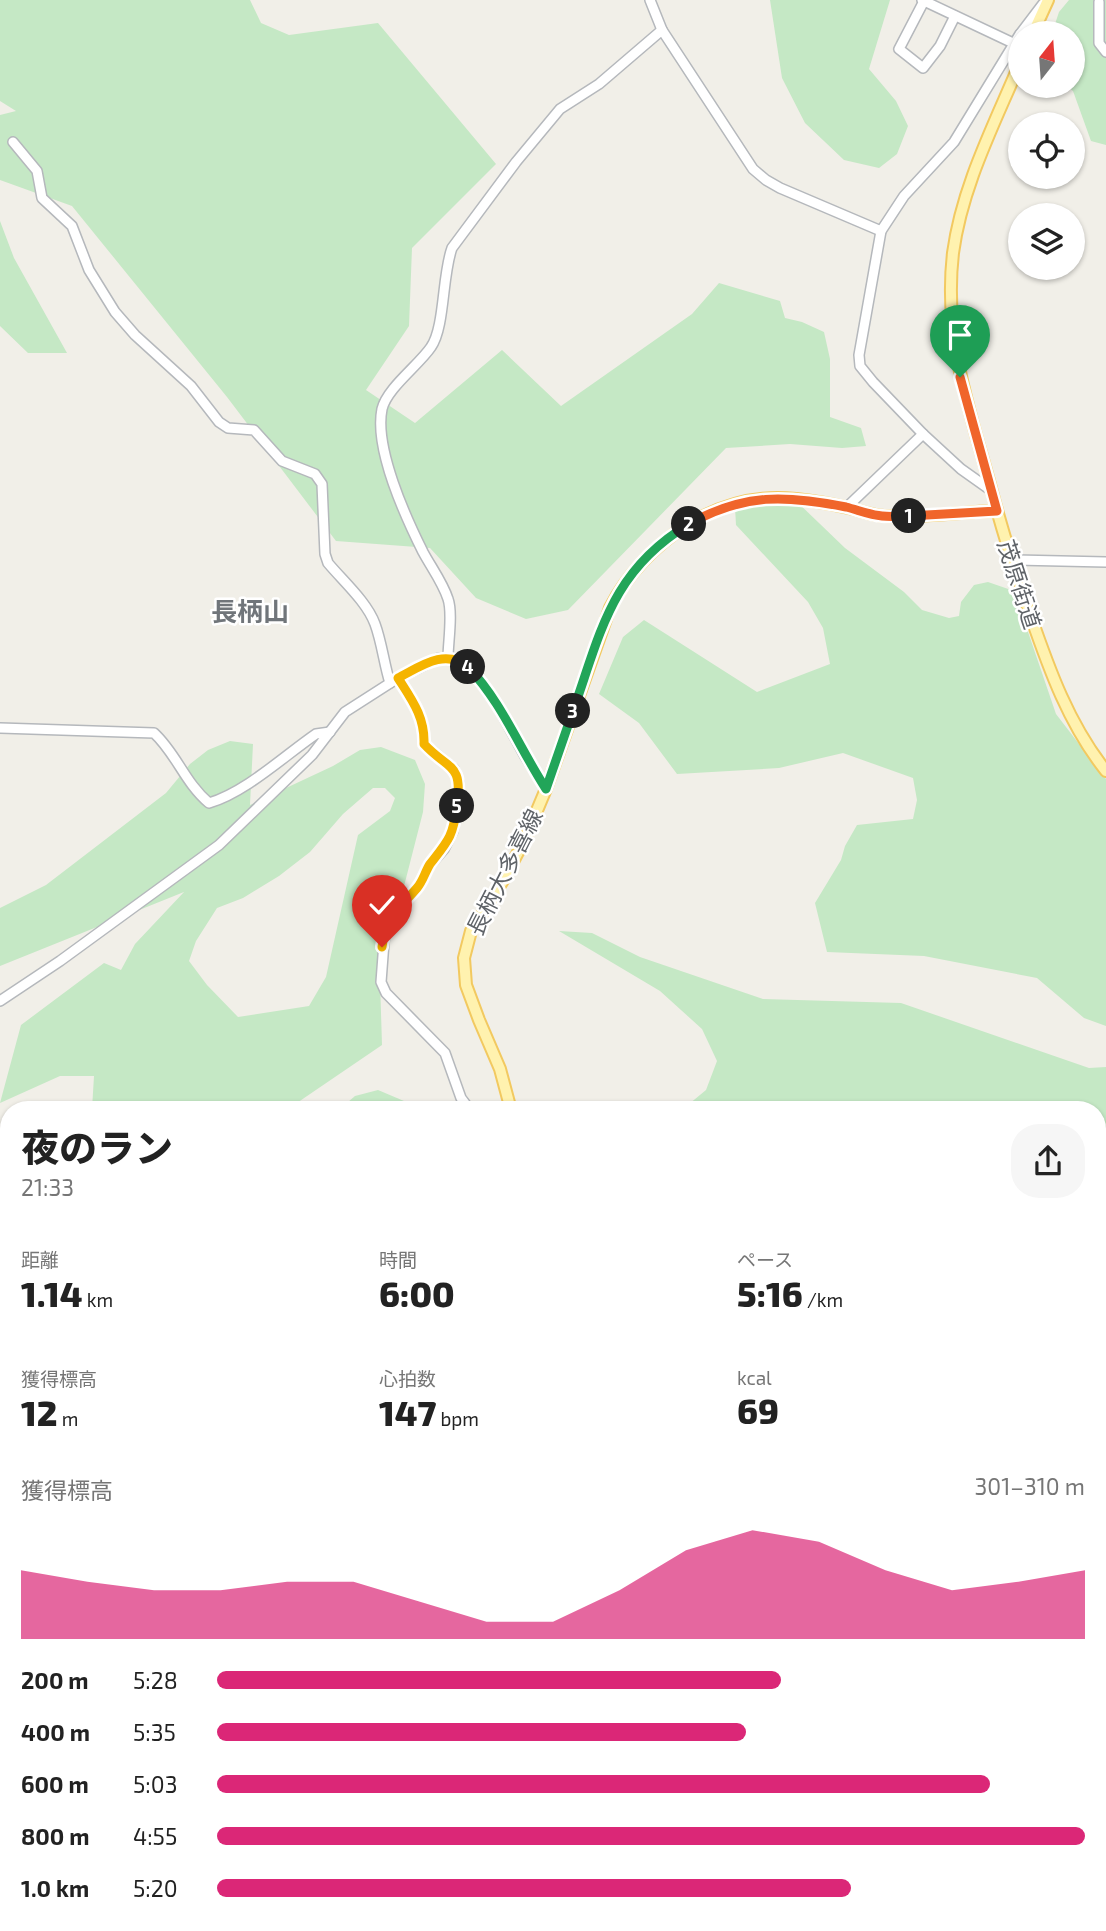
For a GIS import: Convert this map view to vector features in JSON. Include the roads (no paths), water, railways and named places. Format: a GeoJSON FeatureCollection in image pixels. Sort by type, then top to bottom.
{"type":"FeatureCollection","features":[{"type":"Feature","properties":{"kind":"main road"},"geometry":{"type":"LineString","coordinates":[[1038,21],[1047,0]]}},
{"type":"Feature","properties":{"kind":"main road","name":"茂原街道"},"geometry":{"type":"LineString","coordinates":[[1008,93],[967,194],[957,230],[950,306],[960,377],[997,511],[1045,660],[1068,713],[1106,771]]}},
{"type":"Feature","properties":{"kind":"main road","name":"長柄大多喜線"},"geometry":{"type":"LineString","coordinates":[[509,1101],[500,1069],[466,985],[464,958],[471,932],[525,839],[546,789],[610,608],[620,588],[652,551],[686,526],[706,514],[735,504],[776,498],[846,507],[883,516],[997,511]]}},
{"type":"Feature","properties":{"kind":"street"},"geometry":{"type":"LineString","coordinates":[[650,0],[662,30],[753,169],[780,188],[881,231]]}},
{"type":"Feature","properties":{"kind":"street"},"geometry":{"type":"LineString","coordinates":[[1031,21],[1047,0]]}},
{"type":"Feature","properties":{"kind":"street"},"geometry":{"type":"LineString","coordinates":[[954,16],[940,46],[923,68],[899,49],[923,1],[1008,41]]}},
{"type":"Feature","properties":{"kind":"street"},"geometry":{"type":"LineString","coordinates":[[1099,1],[1098,43],[1106,52]]}},
{"type":"Feature","properties":{"kind":"street"},"geometry":{"type":"LineString","coordinates":[[448,658],[449,600],[422,550],[391,476],[381,426],[382,408],[388,397],[432,346],[438,333],[446,263],[452,248],[516,162],[560,109],[599,83],[662,30]]}},
{"type":"Feature","properties":{"kind":"street"},"geometry":{"type":"LineString","coordinates":[[992,491],[961,469],[923,434],[860,366],[859,355],[881,231],[904,196],[954,142],[1008,51]]}},
{"type":"Feature","properties":{"kind":"street"},"geometry":{"type":"LineString","coordinates":[[13,142],[37,171],[42,198],[72,226],[89,270],[115,312],[135,335],[191,386],[219,422],[228,428],[254,430],[282,461],[315,474],[322,484],[325,554],[328,563],[369,612],[375,625],[382,658],[394,681],[420,714],[424,744],[454,769],[459,783],[453,831],[444,849],[429,866],[419,886],[393,911],[385,929],[381,982],[386,993],[445,1053],[463,1101]]}},
{"type":"Feature","properties":{"kind":"street"},"geometry":{"type":"LineString","coordinates":[[846,507],[923,434]]}},
{"type":"Feature","properties":{"kind":"street"},"geometry":{"type":"LineString","coordinates":[[1012,560],[1106,562]]}},
{"type":"Feature","properties":{"kind":"street"},"geometry":{"type":"LineString","coordinates":[[0,1000],[60,961],[219,845],[312,755],[345,712],[428,662],[448,658],[460,661],[470,668],[496,705],[546,789]]}},
{"type":"Feature","properties":{"kind":"street"},"geometry":{"type":"LineString","coordinates":[[0,728],[154,733],[162,740],[195,792],[209,803],[244,785],[316,734],[330,732]]}},
{"type":"Feature","properties":{"kind":"district","name":"長柄山"},"geometry":{"type":"Point","coordinates":[250,610]}}]}
